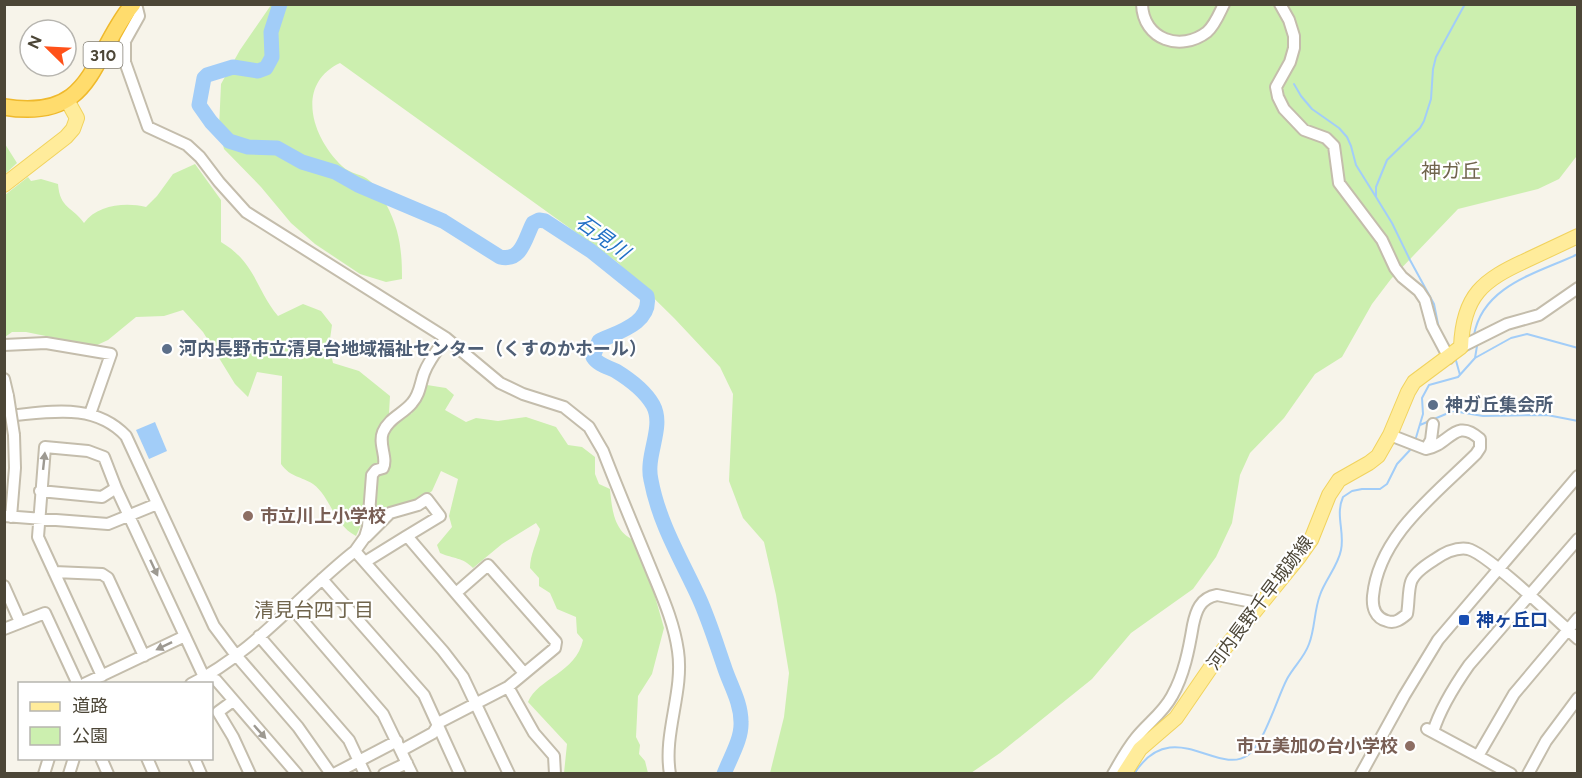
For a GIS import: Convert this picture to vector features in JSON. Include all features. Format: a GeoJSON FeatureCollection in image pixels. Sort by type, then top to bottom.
{"type":"FeatureCollection","features":[{"type":"Feature","properties":{"kind":"highway","name":"310"},"geometry":{"type":"LineString","coordinates":[[4,107],[43,108],[67,100],[83,86],[98,66],[123,17],[134,4]]}},
{"type":"Feature","properties":{"kind":"main road"},"geometry":{"type":"LineString","coordinates":[[4,184],[66,137],[73,129],[77,118],[67,100]]}},
{"type":"Feature","properties":{"kind":"main road"},"geometry":{"type":"LineString","coordinates":[[1461,346],[1466,314],[1476,294],[1487,281],[1499,273],[1578,236]]}},
{"type":"Feature","properties":{"kind":"main road","name":"河内長野千早城跡線"},"geometry":{"type":"LineString","coordinates":[[1124,774],[1140,749],[1176,718],[1220,654],[1311,540],[1329,495],[1339,480],[1378,456],[1393,436],[1408,392],[1414,382],[1449,358],[1461,346]]}},
{"type":"Feature","properties":{"kind":"street"},"geometry":{"type":"LineString","coordinates":[[134,4],[139,16],[125,41],[125,62],[148,127],[188,145],[246,212],[446,338],[500,383],[523,394],[564,407],[589,427],[598,440],[668,610],[679,653],[668,762],[670,774]]}},
{"type":"Feature","properties":{"kind":"street"},"geometry":{"type":"LineString","coordinates":[[1142,4],[1145,21],[1150,30],[1171,41],[1194,39],[1206,33],[1224,4]]}},
{"type":"Feature","properties":{"kind":"street"},"geometry":{"type":"LineString","coordinates":[[1281,4],[1294,36],[1294,48],[1290,62],[1276,87],[1284,110],[1304,130],[1326,138],[1334,146],[1339,183],[1382,240],[1395,268],[1425,300],[1432,326],[1449,358]]}},
{"type":"Feature","properties":{"kind":"street"},"geometry":{"type":"LineString","coordinates":[[1461,346],[1507,324],[1539,315],[1578,288]]}},
{"type":"Feature","properties":{"kind":"street"},"geometry":{"type":"LineString","coordinates":[[365,537],[372,475],[383,468],[385,463],[382,445],[384,429],[395,416],[413,402],[429,362],[446,338]]}},
{"type":"Feature","properties":{"kind":"street"},"geometry":{"type":"LineString","coordinates":[[4,345],[46,343],[111,354],[90,414]]}},
{"type":"Feature","properties":{"kind":"street"},"geometry":{"type":"LineString","coordinates":[[4,379],[14,435],[15,468],[8,516],[108,524],[157,504]]}},
{"type":"Feature","properties":{"kind":"street"},"geometry":{"type":"LineString","coordinates":[[4,416],[75,411],[90,414],[113,425],[126,436],[214,626],[298,727],[333,774],[359,761],[433,734],[440,722],[508,687],[555,648],[556,642],[488,565],[456,593]]}},
{"type":"Feature","properties":{"kind":"street"},"geometry":{"type":"LineString","coordinates":[[1421,448],[1431,440],[1433,424]]}},
{"type":"Feature","properties":{"kind":"street"},"geometry":{"type":"LineString","coordinates":[[1393,436],[1421,448],[1432,448],[1455,432],[1464,429],[1472,431],[1480,439],[1480,448],[1410,518],[1392,544],[1380,567],[1375,584],[1374,610],[1380,618],[1389,622],[1400,620],[1407,614],[1411,582],[1417,573],[1432,560],[1453,549],[1468,549],[1498,568],[1578,639]]}},
{"type":"Feature","properties":{"kind":"street"},"geometry":{"type":"LineString","coordinates":[[102,676],[38,537],[45,447],[88,451],[104,457],[116,489],[204,677]]}},
{"type":"Feature","properties":{"kind":"street"},"geometry":{"type":"LineString","coordinates":[[1361,774],[1408,688],[1438,640],[1578,476]]}},
{"type":"Feature","properties":{"kind":"street"},"geometry":{"type":"LineString","coordinates":[[40,491],[102,496],[116,489]]}},
{"type":"Feature","properties":{"kind":"street"},"geometry":{"type":"LineString","coordinates":[[195,682],[259,636],[355,551],[365,537],[390,513],[418,505],[428,499],[440,516],[365,562]]}},
{"type":"Feature","properties":{"kind":"street"},"geometry":{"type":"LineString","coordinates":[[407,536],[524,673]]}},
{"type":"Feature","properties":{"kind":"street"},"geometry":{"type":"LineString","coordinates":[[1511,774],[1429,731],[1463,673],[1482,648],[1578,539]]}},
{"type":"Feature","properties":{"kind":"street"},"geometry":{"type":"LineString","coordinates":[[355,551],[463,677],[509,774]]}},
{"type":"Feature","properties":{"kind":"street"},"geometry":{"type":"LineString","coordinates":[[54,572],[102,574],[108,578],[144,656]]}},
{"type":"Feature","properties":{"kind":"street"},"geometry":{"type":"LineString","coordinates":[[321,579],[424,695],[460,774]]}},
{"type":"Feature","properties":{"kind":"street"},"geometry":{"type":"LineString","coordinates":[[4,586],[20,622]]}},
{"type":"Feature","properties":{"kind":"street"},"geometry":{"type":"LineString","coordinates":[[1113,774],[1134,741],[1173,695],[1190,651],[1199,605],[1217,595],[1262,604]]}},
{"type":"Feature","properties":{"kind":"street"},"geometry":{"type":"LineString","coordinates":[[291,607],[383,714],[409,768],[384,774]]}},
{"type":"Feature","properties":{"kind":"street"},"geometry":{"type":"LineString","coordinates":[[4,629],[45,614],[76,682]]}},
{"type":"Feature","properties":{"kind":"street"},"geometry":{"type":"LineString","coordinates":[[1478,756],[1514,694],[1578,618]]}},
{"type":"Feature","properties":{"kind":"street"},"geometry":{"type":"LineString","coordinates":[[88,682],[185,636]]}},
{"type":"Feature","properties":{"kind":"street"},"geometry":{"type":"LineString","coordinates":[[259,636],[349,740],[365,774]]}},
{"type":"Feature","properties":{"kind":"street"},"geometry":{"type":"LineString","coordinates":[[204,677],[216,680],[297,774]]}},
{"type":"Feature","properties":{"kind":"street"},"geometry":{"type":"LineString","coordinates":[[508,687],[534,733],[554,756],[555,774]]}},
{"type":"Feature","properties":{"kind":"street"},"geometry":{"type":"LineString","coordinates":[[1528,774],[1546,741],[1578,698]]}},
{"type":"Feature","properties":{"kind":"street"},"geometry":{"type":"LineString","coordinates":[[232,701],[218,712],[233,737],[250,774]]}},
{"type":"Feature","properties":{"kind":"street"},"geometry":{"type":"LineString","coordinates":[[101,760],[108,774]]}},
{"type":"Feature","properties":{"kind":"street"},"geometry":{"type":"LineString","coordinates":[[147,760],[154,774]]}},
{"type":"Feature","properties":{"kind":"street"},"geometry":{"type":"LineString","coordinates":[[194,760],[201,774]]}},
{"type":"Feature","properties":{"kind":"green space"},"geometry":{"type":"Polygon","coordinates":[[[271,5],[1577,5],[1576,157],[1559,179],[1538,189],[1458,209],[1391,279],[1372,304],[1342,357],[1315,374],[1284,418],[1250,453],[1240,475],[1232,523],[1216,557],[1193,589],[1131,633],[1092,679],[1000,753],[971,773],[770,773],[784,717],[789,673],[776,595],[764,542],[743,518],[729,481],[733,394],[720,367],[617,262],[340,63],[326,73],[317,85],[313,98],[316,127],[323,142],[342,166],[367,179],[383,198],[397,232],[401,250],[402,279],[386,282],[360,274],[315,244],[291,223],[261,187],[224,149],[219,128],[221,84],[240,50],[271,5]]]}},
{"type":"Feature","properties":{"kind":"green space"},"geometry":{"type":"Polygon","coordinates":[[[5,144],[17,163],[4,174],[5,144]]]}},
{"type":"Feature","properties":{"kind":"green space"},"geometry":{"type":"Polygon","coordinates":[[[195,164],[221,200],[221,242],[233,250],[248,267],[270,306],[278,316],[303,304],[321,311],[332,325],[329,346],[333,363],[359,371],[390,396],[389,413],[411,414],[423,397],[423,388],[427,385],[446,388],[454,395],[445,410],[466,422],[476,418],[498,421],[526,417],[556,427],[568,445],[582,447],[595,457],[595,474],[599,484],[610,489],[613,513],[619,527],[636,541],[644,558],[664,628],[652,674],[638,696],[636,737],[640,745],[639,754],[645,761],[648,773],[564,773],[567,744],[528,702],[540,687],[573,660],[583,640],[577,633],[576,617],[557,609],[550,593],[539,586],[539,578],[530,568],[540,529],[536,523],[502,544],[473,568],[461,560],[440,553],[437,545],[452,527],[449,516],[458,479],[441,471],[432,491],[424,497],[387,509],[376,520],[361,525],[356,536],[342,525],[319,489],[309,481],[289,472],[281,464],[282,376],[257,372],[248,397],[235,384],[203,332],[183,310],[164,316],[136,317],[108,340],[95,346],[26,332],[12,332],[5,337],[5,195],[28,177],[31,181],[41,179],[58,184],[64,203],[84,223],[96,212],[112,206],[146,207],[173,174],[195,164]]]}},
{"type":"Feature","properties":{"kind":"water"},"geometry":{"type":"Polygon","coordinates":[[[155,422],[167,451],[149,459],[136,430],[155,422]]]}},
{"type":"Feature","properties":{"kind":"waterway","name":"石見川"},"geometry":{"type":"LineString","coordinates":[[280,4],[271,32],[272,57],[266,68],[258,71],[233,67],[204,78],[199,105],[229,141],[248,147],[277,148],[302,162],[335,172],[358,185],[443,221],[500,257],[513,256],[522,248],[533,223],[539,220],[545,221],[591,251],[647,296],[647,305],[639,320],[624,330],[599,341],[593,357],[600,364],[626,378],[646,395],[656,414],[656,432],[650,471],[659,511],[706,615],[739,707],[740,735],[724,774]]}},
{"type":"Feature","properties":{"kind":"waterway"},"geometry":{"type":"LineString","coordinates":[[1439,329],[1434,304],[1376,197],[1376,187],[1387,160],[1420,128],[1424,121],[1431,99],[1436,57],[1465,4]]}},
{"type":"Feature","properties":{"kind":"waterway"},"geometry":{"type":"LineString","coordinates":[[1294,84],[1312,109],[1339,128],[1347,137],[1356,165],[1376,197]]}},
{"type":"Feature","properties":{"kind":"waterway"},"geometry":{"type":"LineString","coordinates":[[1474,335],[1479,318],[1500,292],[1530,275],[1578,254]]}},
{"type":"Feature","properties":{"kind":"waterway"},"geometry":{"type":"LineString","coordinates":[[1415,441],[1423,414],[1422,398],[1429,385],[1458,377],[1475,358],[1511,338],[1527,334],[1578,348]]}},
{"type":"Feature","properties":{"kind":"waterway"},"geometry":{"type":"LineString","coordinates":[[1475,358],[1477,346]]}},
{"type":"Feature","properties":{"kind":"waterway"},"geometry":{"type":"LineString","coordinates":[[1455,357],[1460,375]]}},
{"type":"Feature","properties":{"kind":"waterway"},"geometry":{"type":"LineString","coordinates":[[1420,425],[1453,411],[1483,416],[1547,415],[1578,421]]}},
{"type":"Feature","properties":{"kind":"waterway"},"geometry":{"type":"LineString","coordinates":[[1134,774],[1149,757],[1164,749],[1179,747],[1223,759],[1236,760],[1248,755],[1254,749],[1265,730],[1287,679],[1309,644],[1320,595],[1341,550],[1340,510],[1343,497],[1352,491],[1380,489],[1387,484],[1397,464],[1411,449]]}},
{"type":"Feature","properties":{"kind":"place","name":"河内長野市立清見台地域福祉センター（くすのかホール）"},"geometry":{"type":"Point","coordinates":[167,349]}},
{"type":"Feature","properties":{"kind":"place","name":"神ガ丘集会所"},"geometry":{"type":"Point","coordinates":[1433,405]}},
{"type":"Feature","properties":{"kind":"place","name":"市立川上小学校"},"geometry":{"type":"Point","coordinates":[248,516]}},
{"type":"Feature","properties":{"kind":"place","name":"神ヶ丘口"},"geometry":{"type":"Point","coordinates":[1464,620]}},
{"type":"Feature","properties":{"kind":"place","name":"市立美加の台小学校"},"geometry":{"type":"Point","coordinates":[1410,746]}},
{"type":"Feature","properties":{"kind":"district","name":"神ガ丘"},"geometry":{"type":"Point","coordinates":[1451,171]}},
{"type":"Feature","properties":{"kind":"district","name":"清見台四丁目"},"geometry":{"type":"Point","coordinates":[314,610]}}]}
